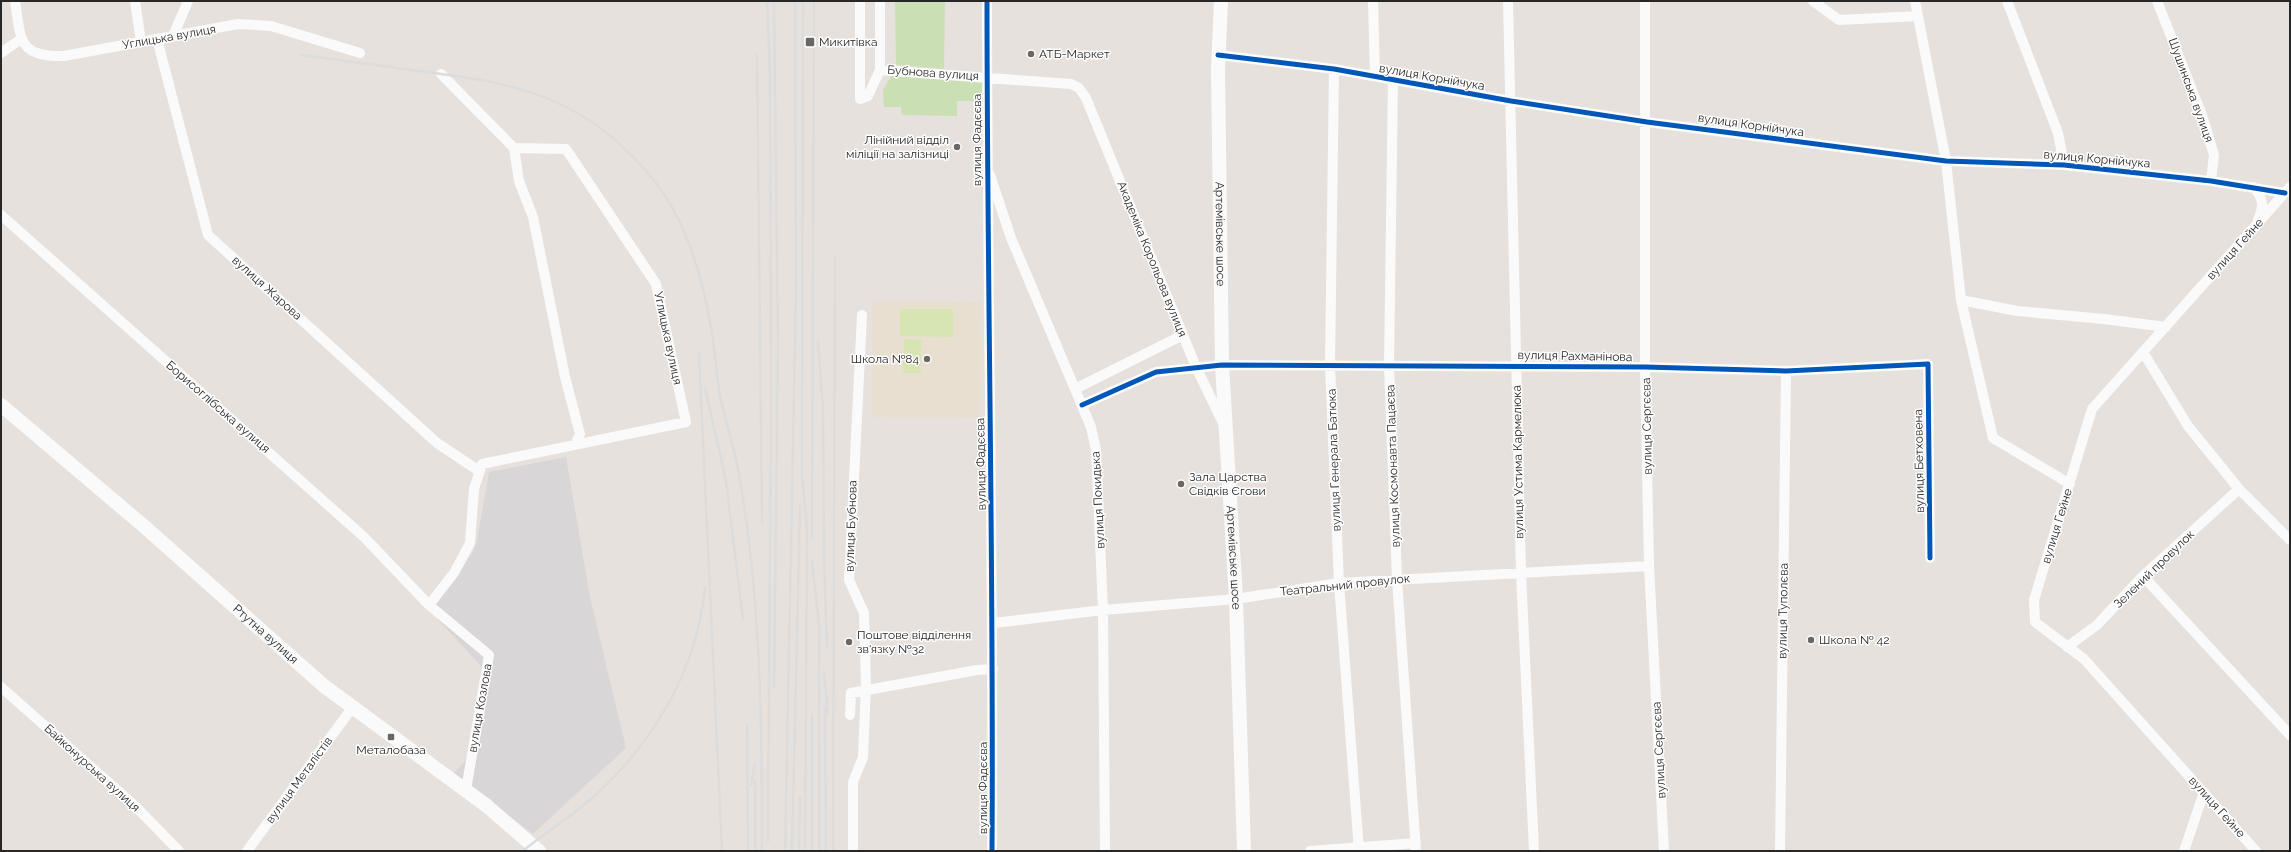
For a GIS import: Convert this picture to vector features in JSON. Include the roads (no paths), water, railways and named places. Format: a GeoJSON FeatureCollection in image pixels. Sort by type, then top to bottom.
{"type":"FeatureCollection","features":[{"type":"Feature","properties":{"kind":"main road","name":"Артемівське шосе"},"geometry":{"type":"LineString","coordinates":[[1221,1],[1218,55],[1222,365],[1236,599],[1244,851]]}},
{"type":"Feature","properties":{"kind":"main road","name":"Ртутна вулиця"},"geometry":{"type":"LineString","coordinates":[[3,410],[352,708],[466,790],[515,829],[539,851]]}},
{"type":"Feature","properties":{"kind":"street"},"geometry":{"type":"LineString","coordinates":[[1,53],[21,40],[15,1]]}},
{"type":"Feature","properties":{"kind":"street"},"geometry":{"type":"LineString","coordinates":[[135,1],[141,42]]}},
{"type":"Feature","properties":{"kind":"street"},"geometry":{"type":"LineString","coordinates":[[173,36],[188,1]]}},
{"type":"Feature","properties":{"kind":"street","name":"Бубнова вулиця"},"geometry":{"type":"LineString","coordinates":[[860,1],[860,99],[868,96],[880,70],[880,1]]}},
{"type":"Feature","properties":{"kind":"street","name":"вулиця Фадєєва"},"geometry":{"type":"LineString","coordinates":[[987,1],[987,206],[994,623],[992,851]]}},
{"type":"Feature","properties":{"kind":"street"},"geometry":{"type":"LineString","coordinates":[[1373,1],[1375,76]]}},
{"type":"Feature","properties":{"kind":"street","name":"вулиця Устима Кармелюка"},"geometry":{"type":"LineString","coordinates":[[1508,1],[1520,573],[1534,851]]}},
{"type":"Feature","properties":{"kind":"street","name":"вулиця Сергєєва"},"geometry":{"type":"LineString","coordinates":[[1645,1],[1647,122],[1645,367],[1650,566],[1664,851]]}},
{"type":"Feature","properties":{"kind":"street"},"geometry":{"type":"LineString","coordinates":[[1813,1],[1839,20],[1918,16]]}},
{"type":"Feature","properties":{"kind":"street"},"geometry":{"type":"LineString","coordinates":[[1915,1],[1946,161],[1961,300],[1993,438],[2070,484]]}},
{"type":"Feature","properties":{"kind":"street"},"geometry":{"type":"LineString","coordinates":[[2007,1],[2058,132],[2064,165]]}},
{"type":"Feature","properties":{"kind":"street","name":"Шушинська вулиця"},"geometry":{"type":"LineString","coordinates":[[2157,1],[2202,115],[2214,155],[2211,181]]}},
{"type":"Feature","properties":{"kind":"street","name":"Углицька вулиця"},"geometry":{"type":"LineString","coordinates":[[21,40],[29,50],[43,57],[64,56],[238,24],[271,26],[360,53]]}},
{"type":"Feature","properties":{"kind":"street","name":"вулиця Жарова"},"geometry":{"type":"LineString","coordinates":[[157,39],[208,235],[437,443],[480,468]]}},
{"type":"Feature","properties":{"kind":"street","name":"вулиця Корнійчука"},"geometry":{"type":"LineString","coordinates":[[1218,55],[1334,69],[1511,102],[1647,122],[1946,161],[2064,165],[2287,190]]}},
{"type":"Feature","properties":{"kind":"street","name":"вулиця Генерала Батюка"},"geometry":{"type":"LineString","coordinates":[[1334,69],[1330,365],[1339,583],[1358,849]]}},
{"type":"Feature","properties":{"kind":"street","name":"Бубнова вулиця"},"geometry":{"type":"LineString","coordinates":[[880,70],[1072,84],[1079,88]]}},
{"type":"Feature","properties":{"kind":"street"},"geometry":{"type":"LineString","coordinates":[[441,74],[514,148],[519,181],[533,217],[565,377],[580,434],[575,445]]}},
{"type":"Feature","properties":{"kind":"street","name":"вулиця Космонавта Пацаєва"},"geometry":{"type":"LineString","coordinates":[[1393,80],[1388,366],[1397,579],[1416,847]]}},
{"type":"Feature","properties":{"kind":"street","name":"Академіка Корольова вулиця"},"geometry":{"type":"LineString","coordinates":[[1079,88],[1086,98],[1196,367],[1226,431]]}},
{"type":"Feature","properties":{"kind":"street","name":"Углицька вулиця"},"geometry":{"type":"LineString","coordinates":[[480,468],[575,445],[686,422],[656,284],[566,149],[514,148]]}},
{"type":"Feature","properties":{"kind":"street","name":"вулиця Покидька"},"geometry":{"type":"LineString","coordinates":[[988,169],[1011,238],[1082,405],[1096,450],[1103,610],[1105,851]]}},
{"type":"Feature","properties":{"kind":"street"},"geometry":{"type":"LineString","coordinates":[[2253,187],[2263,200],[2263,208],[2256,226]]}},
{"type":"Feature","properties":{"kind":"street","name":"вулиця Гейне"},"geometry":{"type":"LineString","coordinates":[[2256,851],[2084,659],[2035,622],[2034,600],[2092,409],[2287,190]]}},
{"type":"Feature","properties":{"kind":"street","name":"Борисоглібська вулиця"},"geometry":{"type":"LineString","coordinates":[[1,216],[364,537],[429,605]]}},
{"type":"Feature","properties":{"kind":"street"},"geometry":{"type":"LineString","coordinates":[[1961,300],[2017,311],[2166,327]]}},
{"type":"Feature","properties":{"kind":"street","name":"вулиця Бубнова"},"geometry":{"type":"LineString","coordinates":[[853,851],[853,782],[863,757],[866,692],[864,613],[849,580],[862,315]]}},
{"type":"Feature","properties":{"kind":"street"},"geometry":{"type":"LineString","coordinates":[[1075,388],[1183,335]]}},
{"type":"Feature","properties":{"kind":"street"},"geometry":{"type":"LineString","coordinates":[[2143,352],[2188,426],[2239,489],[2290,540]]}},
{"type":"Feature","properties":{"kind":"street","name":"вулиця Рахманінова"},"geometry":{"type":"LineString","coordinates":[[1082,405],[1156,372],[1222,365],[1515,365],[1786,371],[1928,364]]}},
{"type":"Feature","properties":{"kind":"street","name":"вулиця Бетховена"},"geometry":{"type":"LineString","coordinates":[[1928,364],[1930,558]]}},
{"type":"Feature","properties":{"kind":"street","name":"вулиця Туполєва"},"geometry":{"type":"LineString","coordinates":[[1780,851],[1786,371]]}},
{"type":"Feature","properties":{"kind":"street"},"geometry":{"type":"LineString","coordinates":[[429,605],[454,573],[470,543],[474,489],[480,468]]}},
{"type":"Feature","properties":{"kind":"street","name":"Зелений провулок"},"geometry":{"type":"LineString","coordinates":[[2067,647],[2097,625],[2143,576],[2239,489]]}},
{"type":"Feature","properties":{"kind":"street","name":"Театральний провулок"},"geometry":{"type":"LineString","coordinates":[[994,623],[1103,610],[1236,599],[1339,583],[1650,566]]}},
{"type":"Feature","properties":{"kind":"street"},"geometry":{"type":"LineString","coordinates":[[2143,576],[2290,735]]}},
{"type":"Feature","properties":{"kind":"street","name":"вулиця Козлова"},"geometry":{"type":"LineString","coordinates":[[429,605],[489,655],[466,790]]}},
{"type":"Feature","properties":{"kind":"street"},"geometry":{"type":"LineString","coordinates":[[850,715],[851,693],[866,692],[977,670],[993,670]]}},
{"type":"Feature","properties":{"kind":"street","name":"Байконурська вулиця"},"geometry":{"type":"LineString","coordinates":[[1,687],[134,805],[180,851]]}},
{"type":"Feature","properties":{"kind":"street","name":"вулиця Металістів"},"geometry":{"type":"LineString","coordinates":[[247,851],[352,708]]}},
{"type":"Feature","properties":{"kind":"street"},"geometry":{"type":"LineString","coordinates":[[2184,851],[2204,792]]}},
{"type":"Feature","properties":{"kind":"street"},"geometry":{"type":"LineString","coordinates":[[1310,851],[1416,847]]}},
{"type":"Feature","properties":{"kind":"railway"},"geometry":{"type":"LineString","coordinates":[[767,1],[770,75],[771,397],[768,841]]}},
{"type":"Feature","properties":{"kind":"railway"},"geometry":{"type":"LineString","coordinates":[[774,1],[778,344],[774,688]]}},
{"type":"Feature","properties":{"kind":"railway"},"geometry":{"type":"LineString","coordinates":[[785,851],[796,291],[795,1]]}},
{"type":"Feature","properties":{"kind":"railway"},"geometry":{"type":"LineString","coordinates":[[803,1],[802,475],[807,530],[805,851]]}},
{"type":"Feature","properties":{"kind":"railway"},"geometry":{"type":"LineString","coordinates":[[812,537],[814,1]]}},
{"type":"Feature","properties":{"kind":"railway"},"geometry":{"type":"LineString","coordinates":[[302,55],[481,80],[522,89],[541,96],[579,114],[606,132],[644,169],[655,182],[673,209],[692,252],[705,297],[720,396],[736,460],[746,516],[756,612],[759,660],[762,851]]}},
{"type":"Feature","properties":{"kind":"railway"},"geometry":{"type":"LineString","coordinates":[[757,55],[762,523]]}},
{"type":"Feature","properties":{"kind":"railway"},"geometry":{"type":"LineString","coordinates":[[833,851],[835,256]]}},
{"type":"Feature","properties":{"kind":"railway"},"geometry":{"type":"LineString","coordinates":[[818,341],[823,409],[824,556],[827,647]]}},
{"type":"Feature","properties":{"kind":"railway"},"geometry":{"type":"LineString","coordinates":[[699,354],[722,851]]}},
{"type":"Feature","properties":{"kind":"railway"},"geometry":{"type":"LineString","coordinates":[[705,388],[726,481],[743,619]]}},
{"type":"Feature","properties":{"kind":"railway"},"geometry":{"type":"LineString","coordinates":[[792,851],[800,505]]}},
{"type":"Feature","properties":{"kind":"railway"},"geometry":{"type":"LineString","coordinates":[[812,562],[820,633]]}},
{"type":"Feature","properties":{"kind":"railway"},"geometry":{"type":"LineString","coordinates":[[523,851],[591,799],[613,778],[652,730],[668,704],[682,676],[693,648],[705,587]]}},
{"type":"Feature","properties":{"kind":"railway"},"geometry":{"type":"LineString","coordinates":[[819,629],[819,851]]}},
{"type":"Feature","properties":{"kind":"railway"},"geometry":{"type":"LineString","coordinates":[[824,673],[828,713]]}},
{"type":"Feature","properties":{"kind":"railway"},"geometry":{"type":"LineString","coordinates":[[825,707],[826,851]]}},
{"type":"Feature","properties":{"kind":"railway"},"geometry":{"type":"LineString","coordinates":[[812,715],[812,851]]}},
{"type":"Feature","properties":{"kind":"railway"},"geometry":{"type":"LineString","coordinates":[[747,726],[748,851]]}},
{"type":"Feature","properties":{"kind":"railway"},"geometry":{"type":"LineString","coordinates":[[751,785],[755,763]]}},
{"type":"Feature","properties":{"kind":"railway"},"geometry":{"type":"LineString","coordinates":[[755,781],[755,851]]}},
{"type":"Feature","properties":{"kind":"railway"},"geometry":{"type":"LineString","coordinates":[[799,851],[800,797]]}},
{"type":"Feature","properties":{"kind":"place","name":"Микитівка"},"geometry":{"type":"Point","coordinates":[810,42]}},
{"type":"Feature","properties":{"kind":"place","name":"АТБ-Маркет"},"geometry":{"type":"Point","coordinates":[1031,54]}},
{"type":"Feature","properties":{"kind":"place","name":"Лінійний відділ міліції на залізниці"},"geometry":{"type":"Point","coordinates":[957,147]}},
{"type":"Feature","properties":{"kind":"place","name":"Школа №84"},"geometry":{"type":"Point","coordinates":[927,359]}},
{"type":"Feature","properties":{"kind":"place","name":"Зала Царства Свідків Єгови"},"geometry":{"type":"Point","coordinates":[1181,484]}},
{"type":"Feature","properties":{"kind":"place","name":"Школа № 42"},"geometry":{"type":"Point","coordinates":[1811,640]}},
{"type":"Feature","properties":{"kind":"place","name":"Поштове відділення зв'язку №32"},"geometry":{"type":"Point","coordinates":[849,642]}},
{"type":"Feature","properties":{"kind":"place","name":"Металобаза"},"geometry":{"type":"Point","coordinates":[391,737]}}]}
